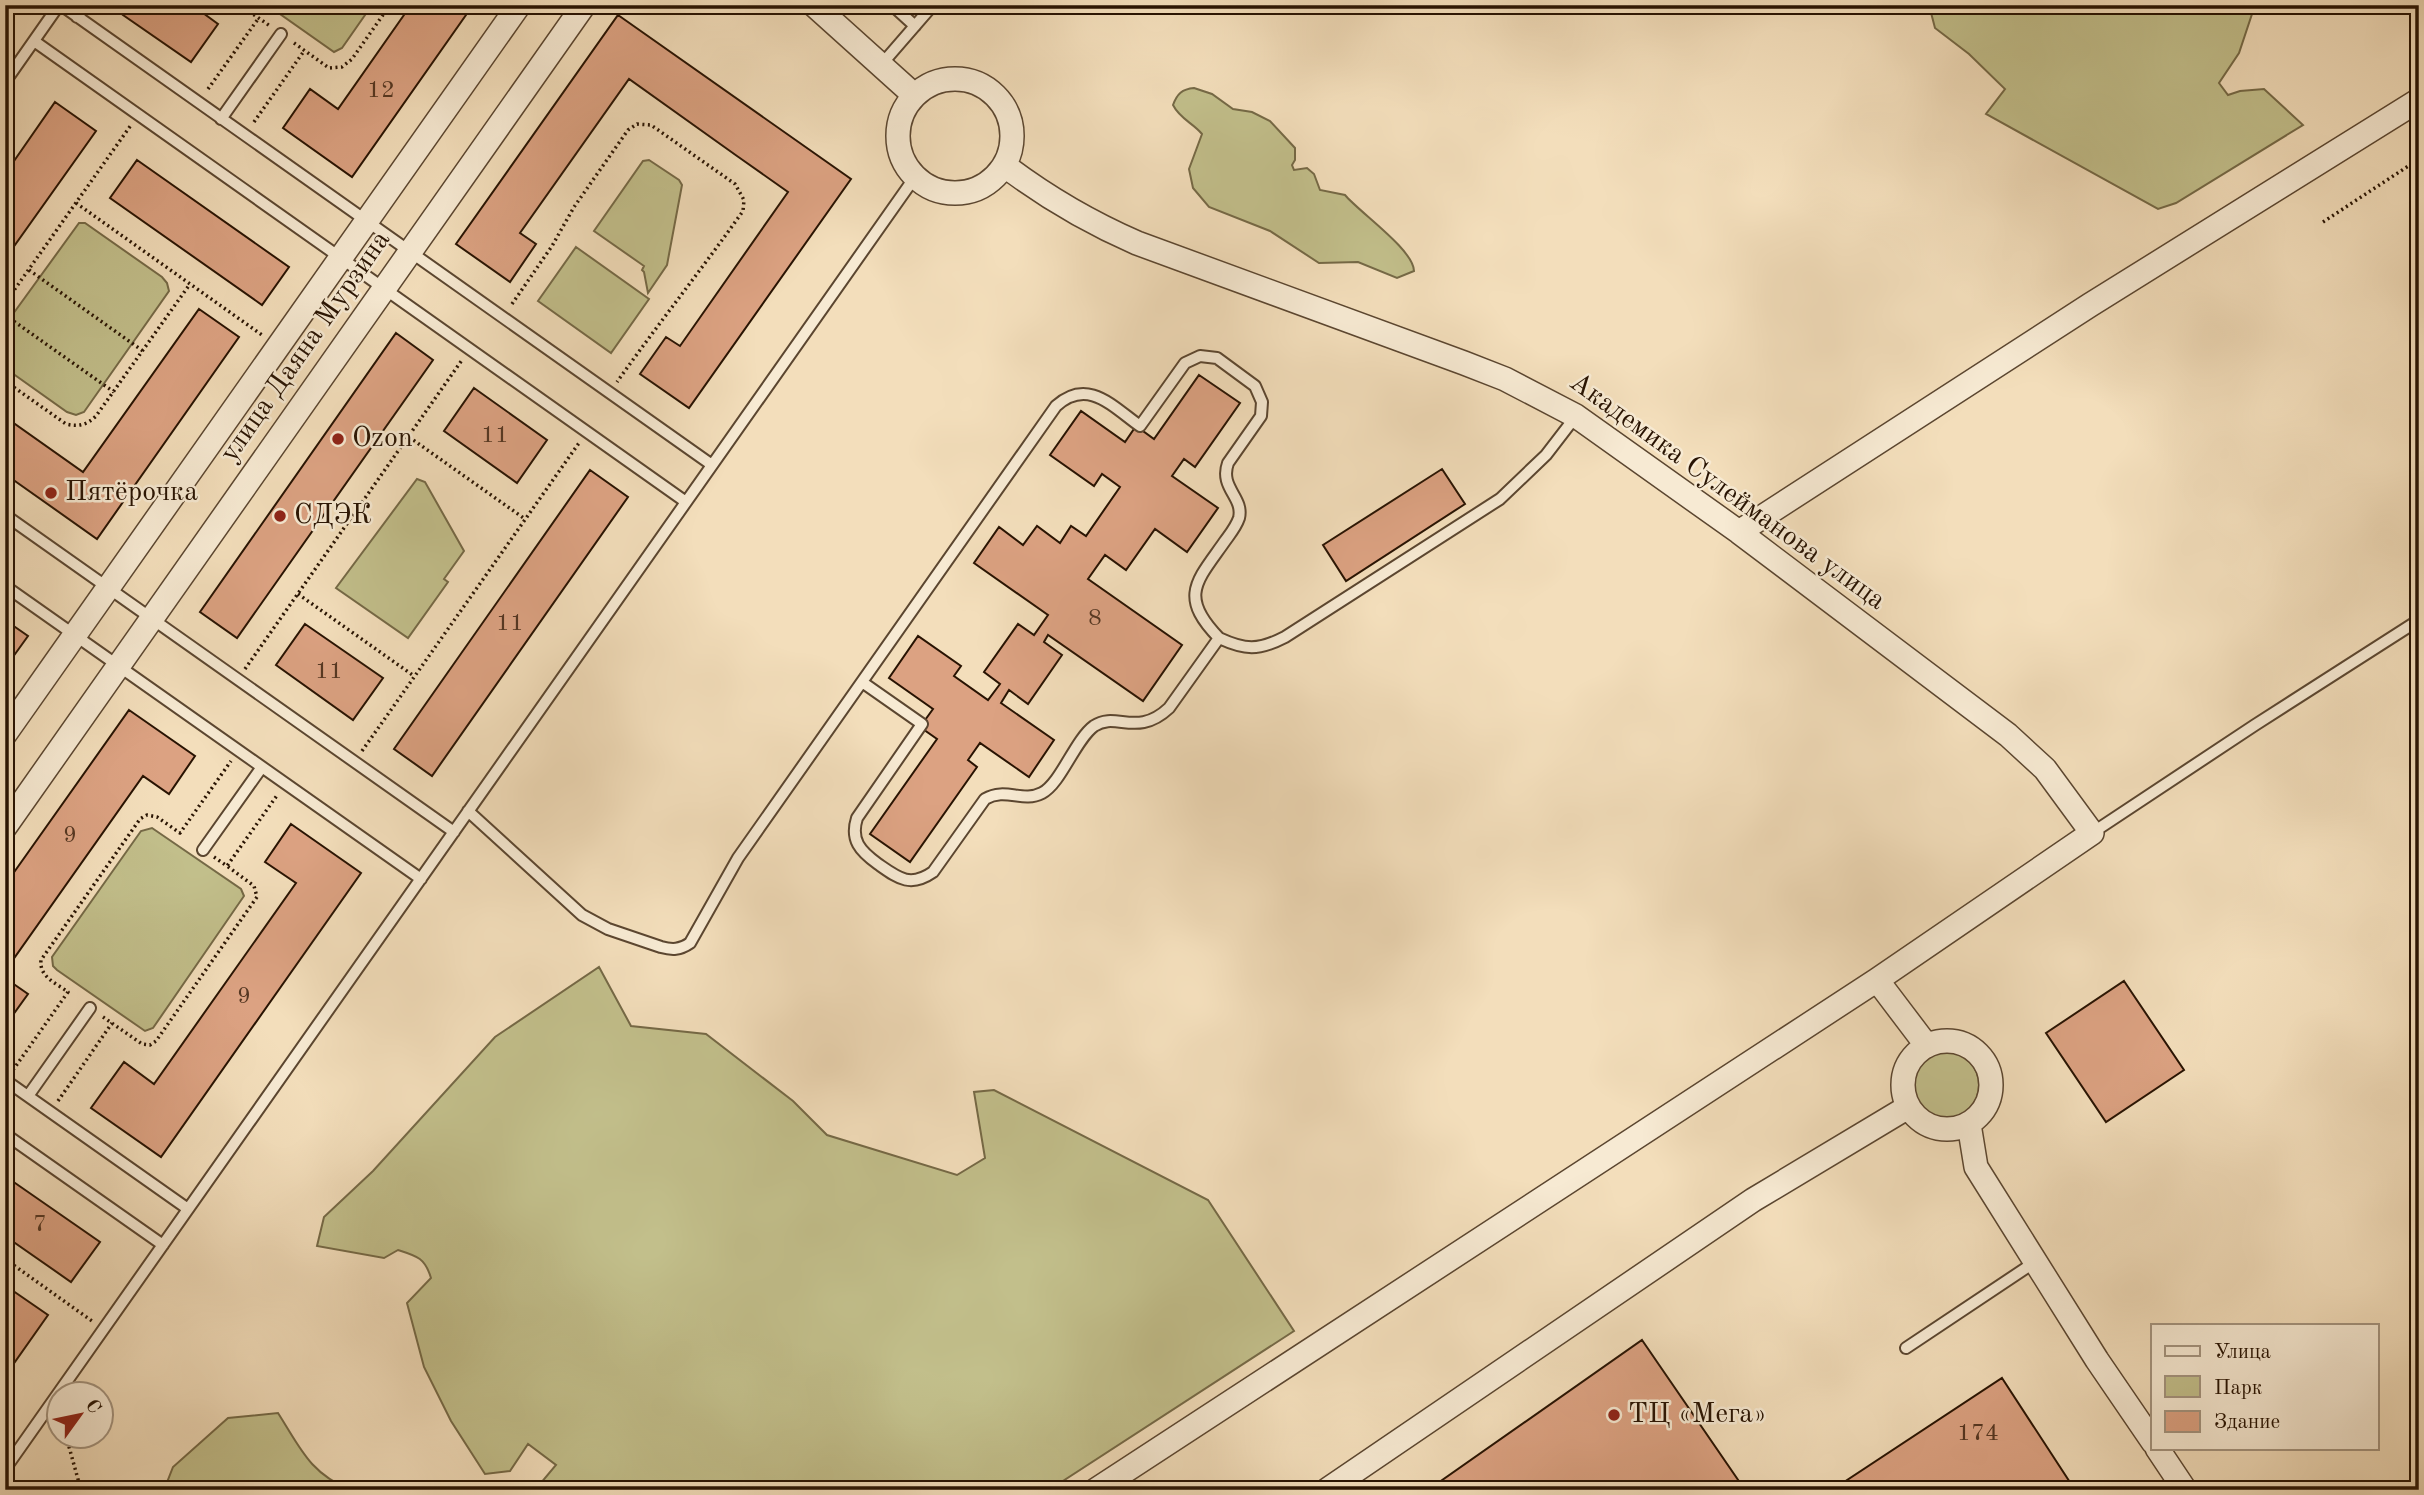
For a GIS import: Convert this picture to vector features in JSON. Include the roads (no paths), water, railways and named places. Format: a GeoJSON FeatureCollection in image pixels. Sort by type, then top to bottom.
{"type":"FeatureCollection","features":[{"type":"Feature","properties":{"kind":"street","name":"улица Даяна Мурзина"},"geometry":{"type":"LineString","coordinates":[[5,734],[519,5]]}},
{"type":"Feature","properties":{"kind":"street","name":"улица Даяна Мурзина"},"geometry":{"type":"LineString","coordinates":[[5,827],[584,5]]}},
{"type":"Feature","properties":{"kind":"street"},"geometry":{"type":"LineString","coordinates":[[814,5],[914,95]]}},
{"type":"Feature","properties":{"kind":"street"},"geometry":{"type":"LineString","coordinates":[[955,78],[977,83],[996,96],[1008,114],[1012,131],[1011,149],[1004,165],[987,184],[963,192],[937,190],[915,177],[905,165],[899,150],[898,130],[903,111],[914,95],[933,82],[955,78]]}},
{"type":"Feature","properties":{"kind":"street"},"geometry":{"type":"LineString","coordinates":[[1739,532],[2090,305],[2419,100]]}},
{"type":"Feature","properties":{"kind":"street","name":"Академика Сулейманова улица"},"geometry":{"type":"LineString","coordinates":[[1004,165],[1053,200],[1117,234],[1475,367],[1543,397],[1576,416],[1739,532],[2008,735],[2046,769],[2092,833]]}},
{"type":"Feature","properties":{"kind":"street"},"geometry":{"type":"LineString","coordinates":[[1097,1490],[1877,980],[2092,833]]}},
{"type":"Feature","properties":{"kind":"street"},"geometry":{"type":"LineString","coordinates":[[1877,980],[1927,1046]]}},
{"type":"Feature","properties":{"kind":"street"},"geometry":{"type":"LineString","coordinates":[[1947,1040],[1957,1041],[1972,1048],[1987,1065],[1992,1087],[1986,1107],[1969,1125],[1953,1130],[1939,1129],[1919,1120],[1908,1107],[1903,1076],[1913,1056],[1927,1046],[1947,1040]]}},
{"type":"Feature","properties":{"kind":"street"},"geometry":{"type":"LineString","coordinates":[[1327,1490],[1753,1200],[1908,1107]]}},
{"type":"Feature","properties":{"kind":"street"},"geometry":{"type":"LineString","coordinates":[[1969,1125],[1976,1167],[2097,1360],[2151,1439]]}},
{"type":"Feature","properties":{"kind":"street"},"geometry":{"type":"LineString","coordinates":[[2158,1450],[2185,1490]]}},
{"type":"Feature","properties":{"kind":"lane"},"geometry":{"type":"LineString","coordinates":[[5,82],[60,5],[712,465]]}},
{"type":"Feature","properties":{"kind":"lane"},"geometry":{"type":"LineString","coordinates":[[77,17],[86,5]]}},
{"type":"Feature","properties":{"kind":"lane"},"geometry":{"type":"LineString","coordinates":[[892,5],[915,26]]}},
{"type":"Feature","properties":{"kind":"lane"},"geometry":{"type":"LineString","coordinates":[[881,65],[933,5]]}},
{"type":"Feature","properties":{"kind":"lane"},"geometry":{"type":"LineString","coordinates":[[221,119],[281,34]]}},
{"type":"Feature","properties":{"kind":"lane"},"geometry":{"type":"LineString","coordinates":[[34,41],[686,502]]}},
{"type":"Feature","properties":{"kind":"lane"},"geometry":{"type":"LineString","coordinates":[[5,1469],[915,177]]}},
{"type":"Feature","properties":{"kind":"lane"},"geometry":{"type":"LineString","coordinates":[[468,811],[573,908],[592,922],[670,949],[683,947],[690,943],[738,858],[1056,406],[1065,398],[1084,393],[1098,396],[1140,426],[1185,363],[1200,356],[1217,358],[1249,381],[1260,394],[1261,416],[1228,463],[1226,470],[1227,485],[1237,501],[1239,517],[1234,529],[1196,583],[1198,611],[1205,624],[1219,638],[1238,647],[1255,648],[1268,646],[1285,638],[1500,499],[1546,455],[1576,416]]}},
{"type":"Feature","properties":{"kind":"lane"},"geometry":{"type":"LineString","coordinates":[[5,515],[454,832]]}},
{"type":"Feature","properties":{"kind":"lane"},"geometry":{"type":"LineString","coordinates":[[5,586],[421,879]]}},
{"type":"Feature","properties":{"kind":"lane"},"geometry":{"type":"LineString","coordinates":[[2092,833],[2419,620]]}},
{"type":"Feature","properties":{"kind":"lane"},"geometry":{"type":"LineString","coordinates":[[862,682],[922,724],[857,818],[854,836],[862,853],[897,877],[916,880],[933,872],[985,799],[991,795],[1006,793],[1031,797],[1047,790],[1087,734],[1101,723],[1109,721],[1140,724],[1161,716],[1219,638]]}},
{"type":"Feature","properties":{"kind":"lane"},"geometry":{"type":"LineString","coordinates":[[203,850],[262,767]]}},
{"type":"Feature","properties":{"kind":"lane"},"geometry":{"type":"LineString","coordinates":[[28,1096],[90,1008]]}},
{"type":"Feature","properties":{"kind":"lane"},"geometry":{"type":"LineString","coordinates":[[6,1080],[188,1209]]}},
{"type":"Feature","properties":{"kind":"lane"},"geometry":{"type":"LineString","coordinates":[[5,1134],[163,1245]]}},
{"type":"Feature","properties":{"kind":"lane"},"geometry":{"type":"LineString","coordinates":[[1906,1348],[2035,1262]]}},
{"type":"Feature","properties":{"kind":"place","name":"Ozon"},"geometry":{"type":"Point","coordinates":[338,439]}},
{"type":"Feature","properties":{"kind":"place","name":"Пятёрочка"},"geometry":{"type":"Point","coordinates":[51,493]}},
{"type":"Feature","properties":{"kind":"place","name":"СДЭК"},"geometry":{"type":"Point","coordinates":[280,516]}},
{"type":"Feature","properties":{"kind":"place","name":"ТЦ «Мега»"},"geometry":{"type":"Point","coordinates":[1614,1415]}}]}
